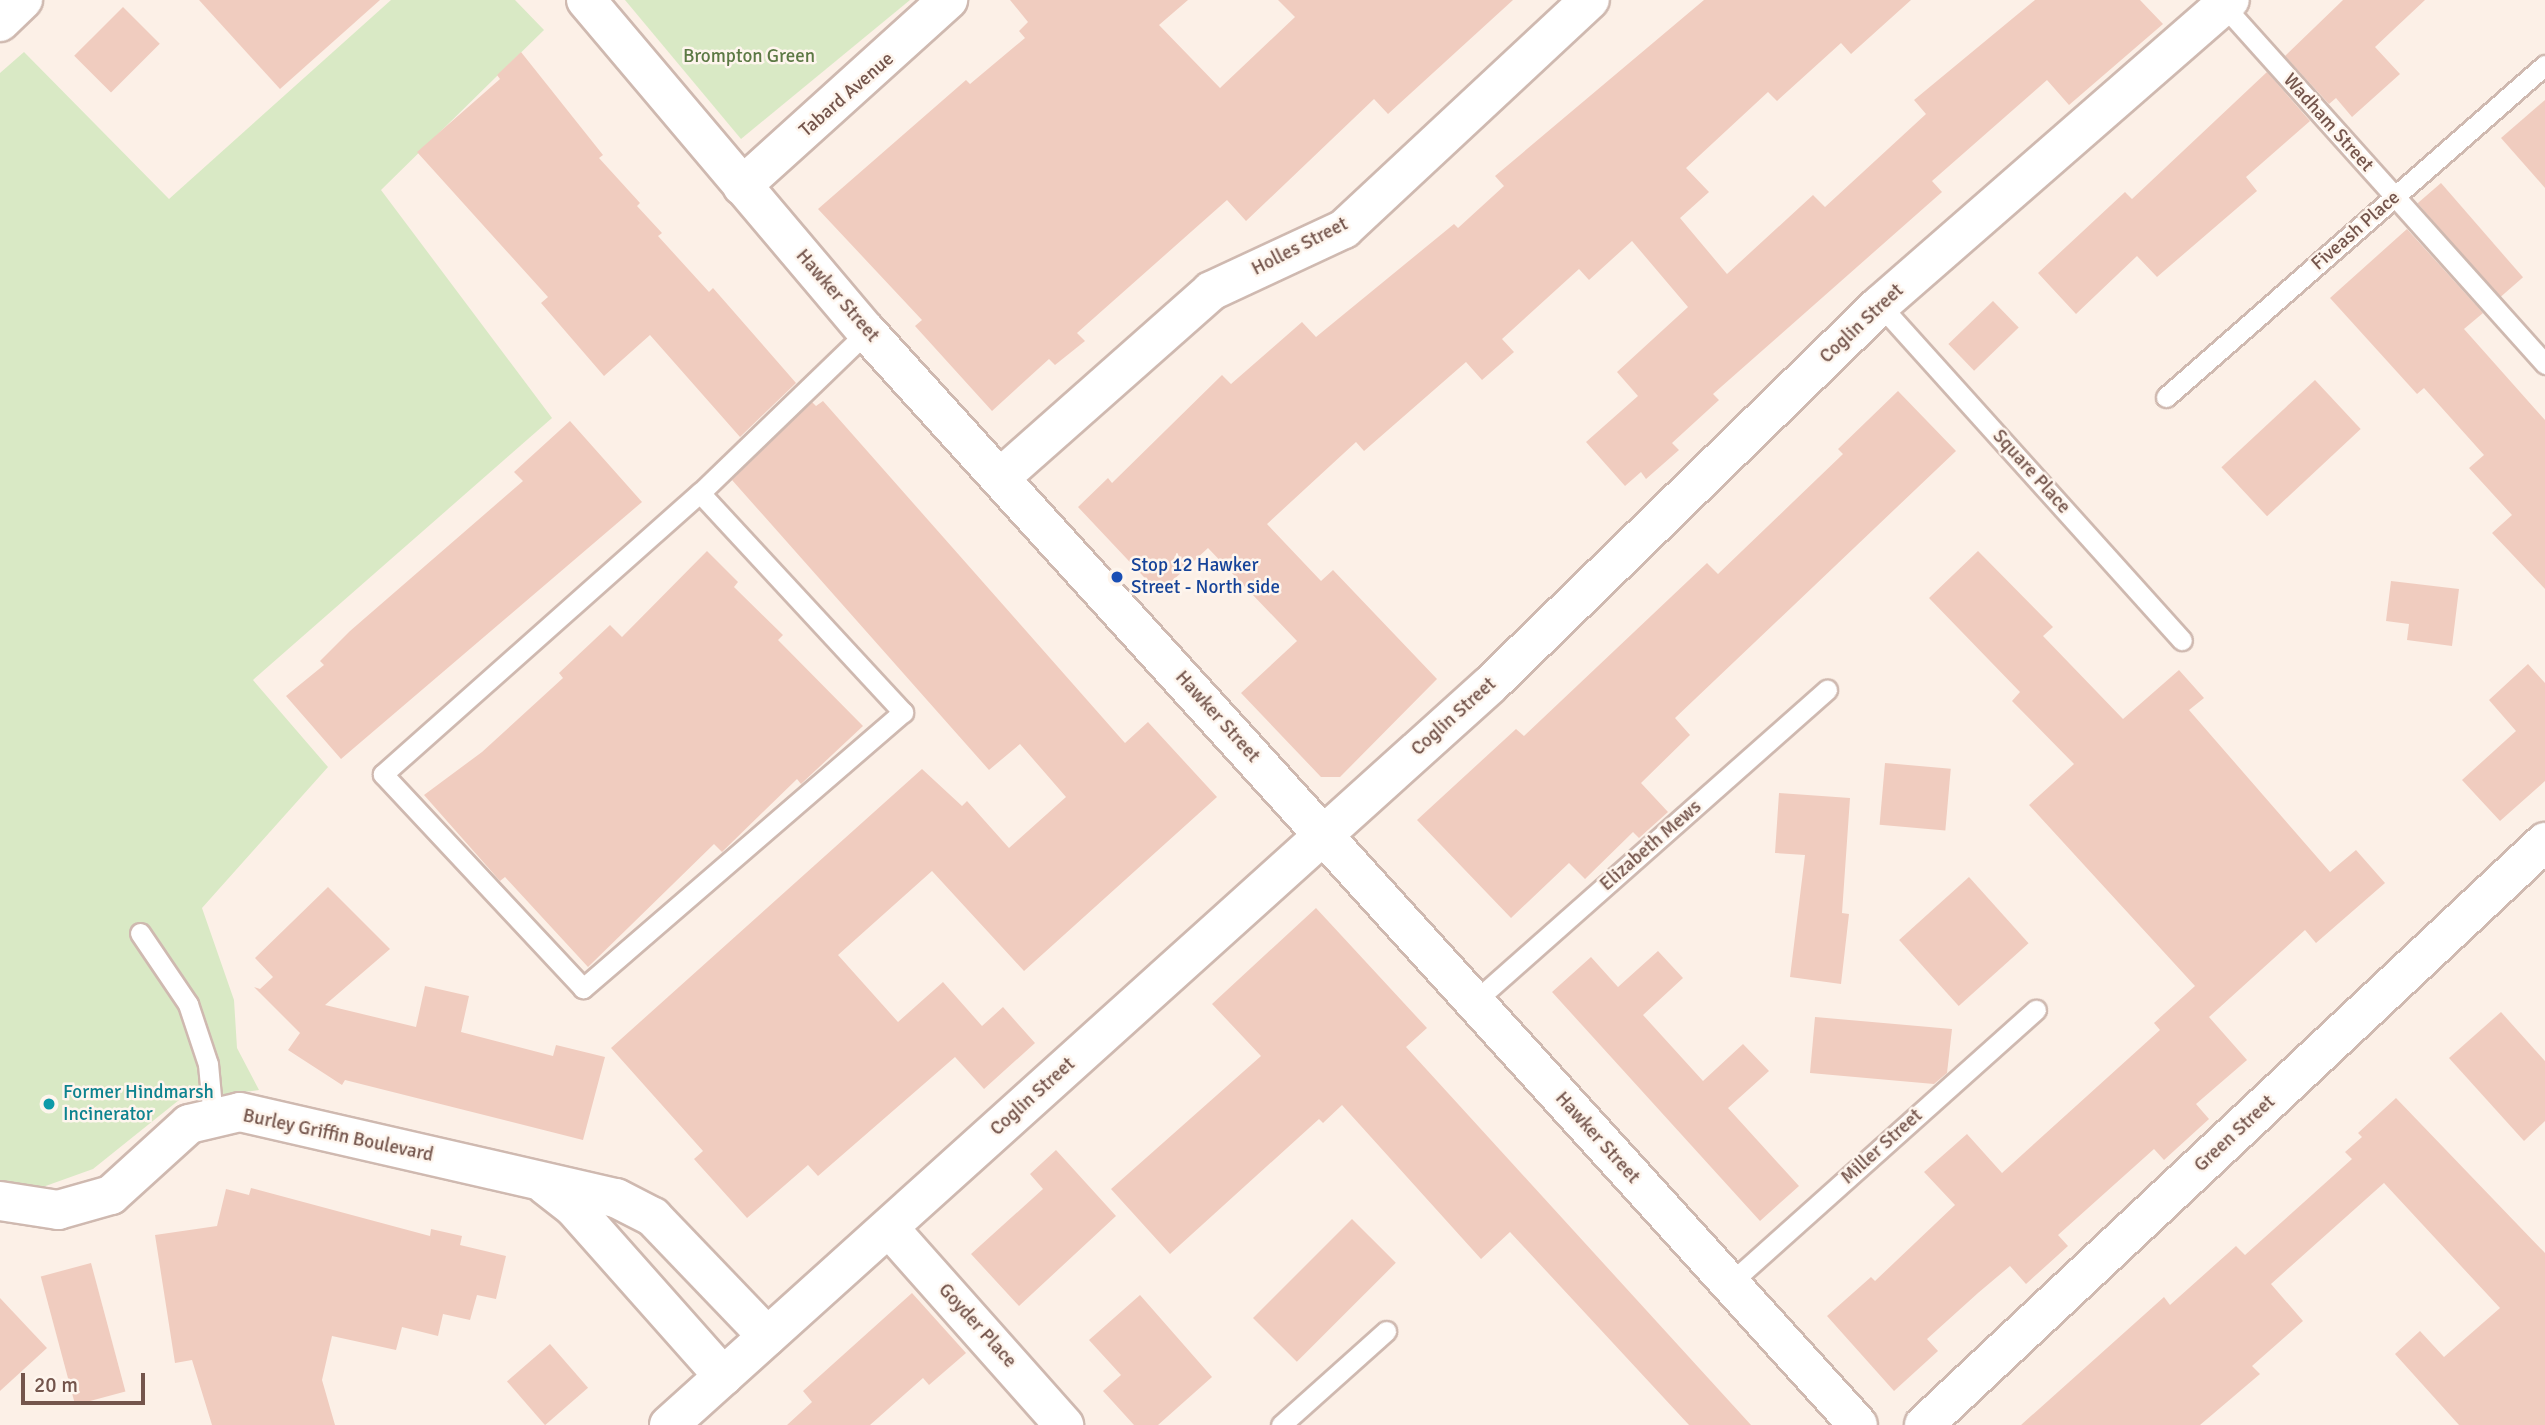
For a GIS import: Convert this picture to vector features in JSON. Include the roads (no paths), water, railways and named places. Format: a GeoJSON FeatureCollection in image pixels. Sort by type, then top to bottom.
{"type":"FeatureCollection","features":[{"type":"Feature","properties":{"kind":"street"},"geometry":{"type":"LineString","coordinates":[[0,22],[23,0]]}},
{"type":"Feature","properties":{"kind":"street","name":"Hawker Street"},"geometry":{"type":"LineString","coordinates":[[586,0],[867,331],[1475,1001],[1728,1285],[1858,1425]]}},
{"type":"Feature","properties":{"kind":"street","name":"Tabard Avenue"},"geometry":{"type":"LineString","coordinates":[[743,186],[948,0]]}},
{"type":"Feature","properties":{"kind":"street","name":"Holles Street"},"geometry":{"type":"LineString","coordinates":[[1000,478],[1212,291],[1344,229],[1590,0]]}},
{"type":"Feature","properties":{"kind":"street","name":"Coglin Street"},"geometry":{"type":"LineString","coordinates":[[669,1425],[1490,685],[1880,305],[2227,3]]}},
{"type":"Feature","properties":{"kind":"street","name":"Green Street"},"geometry":{"type":"LineString","coordinates":[[1924,1425],[2545,842]]}},
{"type":"Feature","properties":{"kind":"street","name":"Burley Griffin Boulevard"},"geometry":{"type":"LineString","coordinates":[[0,1201],[58,1210],[111,1195],[189,1125],[240,1112],[615,1198],[653,1217],[767,1336]]}},
{"type":"Feature","properties":{"kind":"street","name":"Burley Griffin Boulevard"},"geometry":{"type":"LineString","coordinates":[[538,1179],[574,1208],[723,1376]]}},
{"type":"Feature","properties":{"kind":"street","name":"Goyder Place"},"geometry":{"type":"LineString","coordinates":[[889,1228],[1064,1425]]}},
{"type":"Feature","properties":{"kind":"lane","name":"Wadham Street"},"geometry":{"type":"LineString","coordinates":[[2227,3],[2394,197],[2545,364]]}},
{"type":"Feature","properties":{"kind":"lane","name":"Fiveash Place"},"geometry":{"type":"LineString","coordinates":[[2166,397],[2545,65]]}},
{"type":"Feature","properties":{"kind":"lane","name":"Square Place"},"geometry":{"type":"LineString","coordinates":[[1880,305],[2182,640]]}},
{"type":"Feature","properties":{"kind":"lane"},"geometry":{"type":"LineString","coordinates":[[700,493],[903,712],[583,988],[383,774],[700,493],[867,331]]}},
{"type":"Feature","properties":{"kind":"lane","name":"Elizabeth Mews"},"geometry":{"type":"LineString","coordinates":[[1475,1001],[1827,690]]}},
{"type":"Feature","properties":{"kind":"lane"},"geometry":{"type":"LineString","coordinates":[[140,933],[188,1004],[208,1064],[213,1118]]}},
{"type":"Feature","properties":{"kind":"lane","name":"Miller Street"},"geometry":{"type":"LineString","coordinates":[[1728,1285],[2036,1010]]}},
{"type":"Feature","properties":{"kind":"lane"},"geometry":{"type":"LineString","coordinates":[[1282,1425],[1386,1331]]}},
{"type":"Feature","properties":{"kind":"place","name":"Stop 12 Hawker Street - North side"},"geometry":{"type":"Point","coordinates":[1117,577]}},
{"type":"Feature","properties":{"kind":"place","name":"Former Hindmarsh Incinerator"},"geometry":{"type":"Point","coordinates":[49,1104]}},
{"type":"Feature","properties":{"kind":"park label","name":"Brompton Green"},"geometry":{"type":"Point","coordinates":[749,57]}}]}
